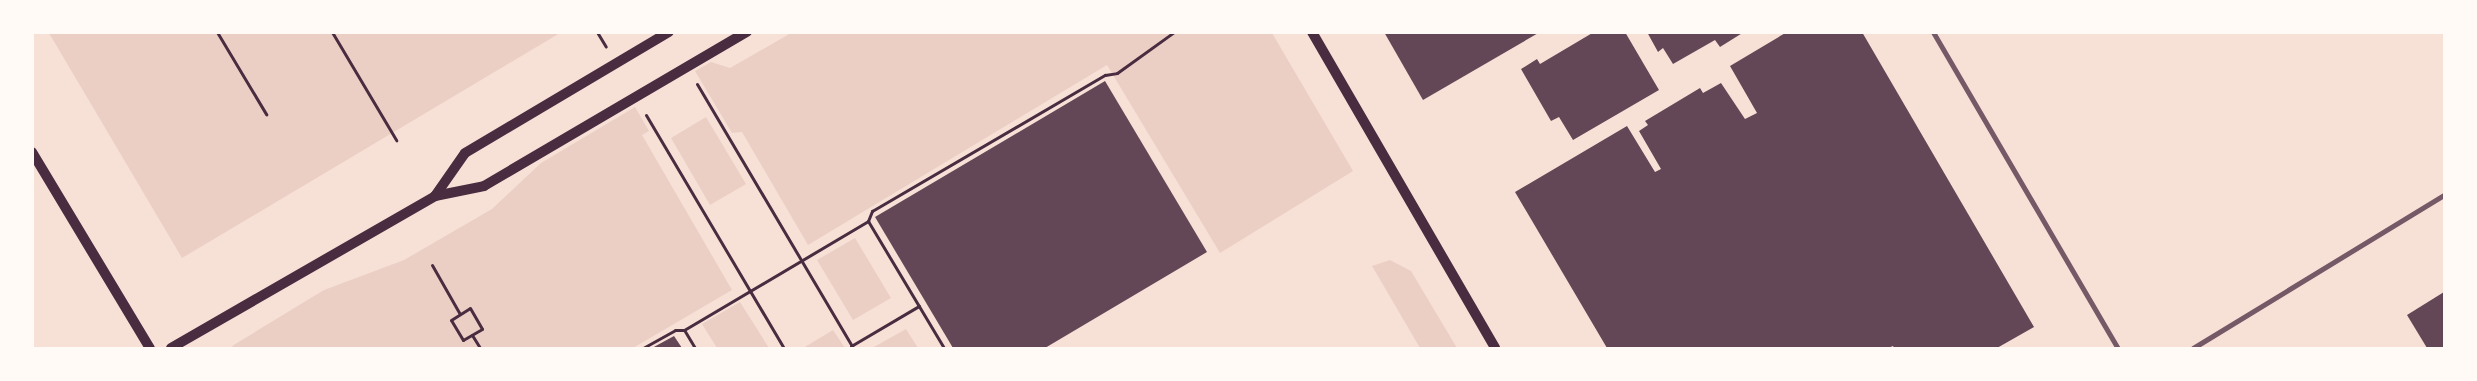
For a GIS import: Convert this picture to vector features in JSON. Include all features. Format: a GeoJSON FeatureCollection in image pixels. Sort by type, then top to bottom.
{"type":"FeatureCollection","features":[{"type":"Feature","properties":{"kind":"main road"},"geometry":{"type":"LineString","coordinates":[[435,196],[465,152],[669,32]]}},
{"type":"Feature","properties":{"kind":"main road"},"geometry":{"type":"LineString","coordinates":[[171,348],[435,196],[484,186],[747,32]]}},
{"type":"Feature","properties":{"kind":"main road"},"geometry":{"type":"LineString","coordinates":[[1312,32],[1495,348]]}},
{"type":"Feature","properties":{"kind":"main road"},"geometry":{"type":"LineString","coordinates":[[32,152],[150,348]]}},
{"type":"Feature","properties":{"kind":"street"},"geometry":{"type":"LineString","coordinates":[[1933,32],[2118,348]]}},
{"type":"Feature","properties":{"kind":"street"},"geometry":{"type":"LineString","coordinates":[[2193,348],[2444,195]]}},
{"type":"Feature","properties":{"kind":"path"},"geometry":{"type":"LineString","coordinates":[[217,32],[266,114]]}},
{"type":"Feature","properties":{"kind":"path"},"geometry":{"type":"LineString","coordinates":[[332,32],[396,140]]}},
{"type":"Feature","properties":{"kind":"path"},"geometry":{"type":"LineString","coordinates":[[597,32],[616,64]]}},
{"type":"Feature","properties":{"kind":"path"},"geometry":{"type":"LineString","coordinates":[[643,348],[675,330],[684,330],[868,221],[872,211],[1105,75],[1117,73],[1174,32]]}},
{"type":"Feature","properties":{"kind":"path"},"geometry":{"type":"LineString","coordinates":[[687,67],[852,347],[918,306]]}},
{"type":"Feature","properties":{"kind":"path"},"geometry":{"type":"LineString","coordinates":[[635,96],[784,348]]}},
{"type":"Feature","properties":{"kind":"path"},"geometry":{"type":"LineString","coordinates":[[868,221],[944,348]]}},
{"type":"Feature","properties":{"kind":"path"},"geometry":{"type":"LineString","coordinates":[[432,265],[460,314]]}},
{"type":"Feature","properties":{"kind":"path"},"geometry":{"type":"LineString","coordinates":[[470,308],[482,329],[463,340],[451,320],[460,314],[470,308]]}},
{"type":"Feature","properties":{"kind":"path"},"geometry":{"type":"LineString","coordinates":[[684,330],[695,348]]}},
{"type":"Feature","properties":{"kind":"path"},"geometry":{"type":"LineString","coordinates":[[472,335],[480,348]]}},
{"type":"Feature","properties":{"kind":"shaded area"},"geometry":{"type":"Polygon","coordinates":[[[49,33],[560,33],[182,258],[49,33]]]}},
{"type":"Feature","properties":{"kind":"shaded area"},"geometry":{"type":"Polygon","coordinates":[[[791,33],[1272,33],[1353,171],[1220,253],[1107,65],[808,245],[742,132],[732,133],[695,71],[711,62],[730,68],[791,33]]]}},
{"type":"Feature","properties":{"kind":"shaded area"},"geometry":{"type":"Polygon","coordinates":[[[635,107],[649,131],[642,135],[732,290],[633,348],[234,348],[232,346],[324,290],[404,260],[492,209],[541,163],[635,107]]]}},
{"type":"Feature","properties":{"kind":"shaded area"},"geometry":{"type":"Polygon","coordinates":[[[706,117],[746,184],[710,205],[671,138],[706,117]]]}},
{"type":"Feature","properties":{"kind":"shaded area"},"geometry":{"type":"Polygon","coordinates":[[[855,238],[891,298],[853,320],[817,260],[855,238]]]}},
{"type":"Feature","properties":{"kind":"shaded area"},"geometry":{"type":"Polygon","coordinates":[[[1390,260],[1411,271],[1457,348],[1420,348],[1372,266],[1390,260]]]}},
{"type":"Feature","properties":{"kind":"shaded area"},"geometry":{"type":"Polygon","coordinates":[[[740,302],[769,348],[717,348],[702,324],[740,302]]]}},
{"type":"Feature","properties":{"kind":"shaded area"},"geometry":{"type":"Polygon","coordinates":[[[906,329],[918,348],[872,348],[906,329]]]}},
{"type":"Feature","properties":{"kind":"shaded area"},"geometry":{"type":"Polygon","coordinates":[[[833,330],[845,348],[803,348],[833,330]]]}},
{"type":"Feature","properties":{"kind":"building"},"geometry":{"type":"Polygon","coordinates":[[[1384,32],[1540,32],[1423,100],[1384,32]]]}},
{"type":"Feature","properties":{"kind":"building"},"geometry":{"type":"Polygon","coordinates":[[[1594,32],[1625,32],[1659,90],[1573,140],[1559,117],[1551,121],[1521,69],[1537,59],[1540,64],[1594,32]]]}},
{"type":"Feature","properties":{"kind":"building"},"geometry":{"type":"Polygon","coordinates":[[[1647,32],[1744,32],[1720,47],[1715,40],[1673,64],[1663,48],[1658,52],[1647,32]]]}},
{"type":"Feature","properties":{"kind":"building"},"geometry":{"type":"Polygon","coordinates":[[[1787,32],[1862,32],[2034,327],[1997,348],[1894,348],[1893,346],[1888,348],[1607,348],[1515,192],[1627,126],[1655,172],[1661,169],[1639,131],[1648,125],[1645,121],[1700,88],[1703,93],[1721,83],[1745,119],[1757,113],[1730,66],[1787,32]]]}},
{"type":"Feature","properties":{"kind":"building"},"geometry":{"type":"Polygon","coordinates":[[[1105,81],[1207,252],[1045,348],[953,348],[875,217],[1105,81]]]}},
{"type":"Feature","properties":{"kind":"building"},"geometry":{"type":"Polygon","coordinates":[[[2444,292],[2444,348],[2427,348],[2407,315],[2444,292]]]}},
{"type":"Feature","properties":{"kind":"building"},"geometry":{"type":"Polygon","coordinates":[[[674,336],[682,348],[652,348],[674,336]]]}}]}
